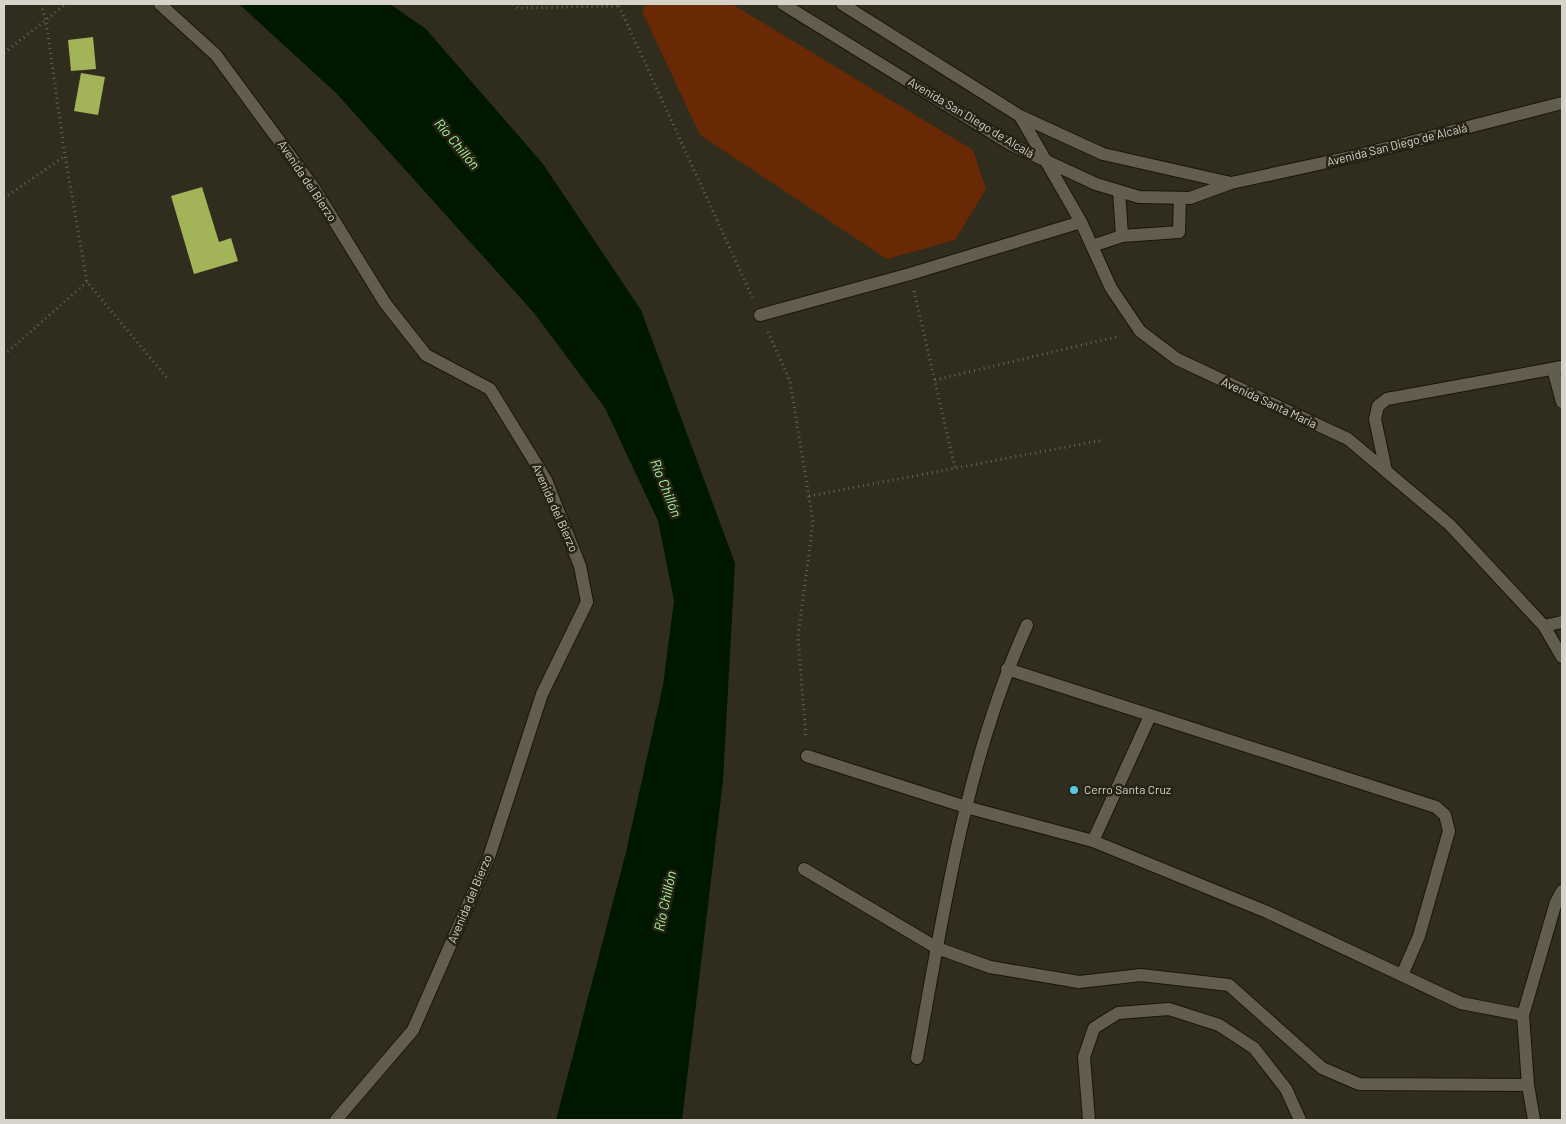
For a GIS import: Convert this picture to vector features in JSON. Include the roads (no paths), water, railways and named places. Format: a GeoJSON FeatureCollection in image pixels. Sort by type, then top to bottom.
{"type":"FeatureCollection","features":[{"type":"Feature","properties":{"kind":"street","name":"Avenida del Bierzo"},"geometry":{"type":"LineString","coordinates":[[160,4],[216,55],[314,188],[385,303],[426,355],[490,389],[546,480],[580,566],[587,602],[542,694],[489,857],[413,1030],[336,1120]]}},
{"type":"Feature","properties":{"kind":"street","name":"Avenida San Diego de Alcalá"},"geometry":{"type":"LineString","coordinates":[[783,4],[1010,144],[1096,184],[1138,197],[1190,198],[1231,183],[1355,156],[1562,103]]}},
{"type":"Feature","properties":{"kind":"street","name":"Avenida San Diego de Alcalá"},"geometry":{"type":"LineString","coordinates":[[842,4],[1020,116],[1103,154],[1231,183]]}},
{"type":"Feature","properties":{"kind":"street","name":"Avenida Santa María"},"geometry":{"type":"LineString","coordinates":[[1020,116],[1081,222],[1111,288],[1140,331],[1177,359],[1348,439],[1450,525],[1544,626],[1562,658]]}},
{"type":"Feature","properties":{"kind":"street"},"geometry":{"type":"LineString","coordinates":[[1119,191],[1122,236]]}},
{"type":"Feature","properties":{"kind":"street"},"geometry":{"type":"LineString","coordinates":[[1092,246],[1122,236],[1179,232],[1180,198]]}},
{"type":"Feature","properties":{"kind":"street"},"geometry":{"type":"LineString","coordinates":[[760,315],[910,274],[1081,222]]}},
{"type":"Feature","properties":{"kind":"street"},"geometry":{"type":"LineString","coordinates":[[1386,471],[1375,419],[1378,406],[1387,399],[1557,368],[1562,402]]}},
{"type":"Feature","properties":{"kind":"street"},"geometry":{"type":"LineString","coordinates":[[1544,626],[1562,622]]}},
{"type":"Feature","properties":{"kind":"street"},"geometry":{"type":"LineString","coordinates":[[917,1058],[966,807],[1007,669],[1027,625]]}},
{"type":"Feature","properties":{"kind":"street"},"geometry":{"type":"LineString","coordinates":[[1007,669],[1436,807],[1445,815],[1449,831],[1419,936],[1402,975]]}},
{"type":"Feature","properties":{"kind":"street"},"geometry":{"type":"LineString","coordinates":[[1093,841],[1150,716]]}},
{"type":"Feature","properties":{"kind":"street"},"geometry":{"type":"LineString","coordinates":[[808,756],[966,807],[1093,841],[1267,912],[1461,1003],[1523,1015]]}},
{"type":"Feature","properties":{"kind":"street"},"geometry":{"type":"LineString","coordinates":[[804,869],[937,948],[990,967],[1080,982],[1141,975],[1229,985],[1322,1068],[1359,1084],[1528,1085]]}},
{"type":"Feature","properties":{"kind":"street"},"geometry":{"type":"LineString","coordinates":[[1534,1120],[1528,1085],[1523,1015],[1556,902],[1562,891]]}},
{"type":"Feature","properties":{"kind":"street"},"geometry":{"type":"LineString","coordinates":[[1089,1120],[1084,1057],[1094,1028],[1118,1013],[1169,1009],[1219,1025],[1254,1048],[1286,1089],[1300,1120]]}},
{"type":"Feature","properties":{"kind":"water","name":"Río Chillón"},"geometry":{"type":"Polygon","coordinates":[[[239,4],[390,4],[426,29],[543,164],[641,310],[735,563],[723,781],[682,1120],[556,1120],[626,852],[663,685],[674,601],[658,521],[605,408],[534,313],[336,93],[239,4]]]}},
{"type":"Feature","properties":{"kind":"place","name":"Cerro Santa Cruz"},"geometry":{"type":"Point","coordinates":[1074,790]}}]}
